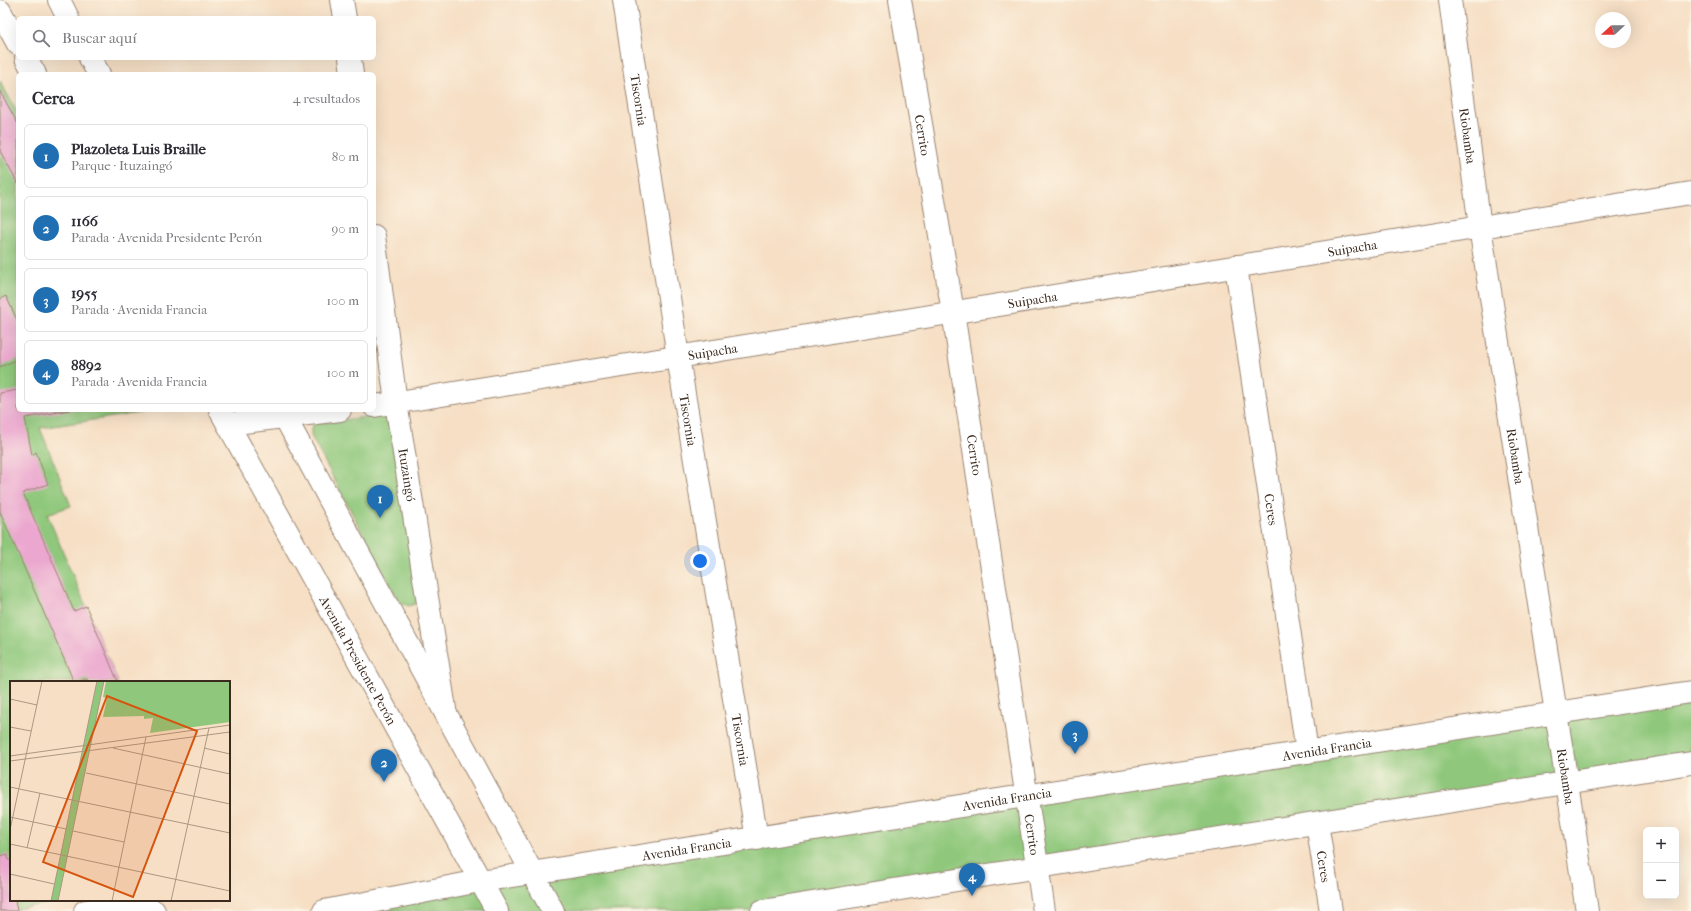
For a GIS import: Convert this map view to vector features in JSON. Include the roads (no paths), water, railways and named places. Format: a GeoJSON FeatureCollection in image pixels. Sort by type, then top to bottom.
{"type":"FeatureCollection","features":[{"type":"Feature","properties":{"kind":"street"},"geometry":{"type":"LineString","coordinates":[[58,0],[67,16]]}},
{"type":"Feature","properties":{"kind":"street"},"geometry":{"type":"LineString","coordinates":[[342,0],[345,16]]}},
{"type":"Feature","properties":{"kind":"street","name":"Tiscornia"},"geometry":{"type":"LineString","coordinates":[[624,0],[678,357],[757,839]]}},
{"type":"Feature","properties":{"kind":"street","name":"Cerrito"},"geometry":{"type":"LineString","coordinates":[[900,0],[953,312],[1044,911]]}},
{"type":"Feature","properties":{"kind":"street","name":"Riobamba"},"geometry":{"type":"LineString","coordinates":[[1450,0],[1480,227],[1587,911]]}},
{"type":"Feature","properties":{"kind":"street"},"geometry":{"type":"LineString","coordinates":[[0,11],[16,40]]}},
{"type":"Feature","properties":{"kind":"street"},"geometry":{"type":"LineString","coordinates":[[27,60],[34,72]]}},
{"type":"Feature","properties":{"kind":"street"},"geometry":{"type":"LineString","coordinates":[[91,60],[98,72]]}},
{"type":"Feature","properties":{"kind":"street"},"geometry":{"type":"LineString","coordinates":[[350,60],[352,72]]}},
{"type":"Feature","properties":{"kind":"street","name":"Suipacha"},"geometry":{"type":"LineString","coordinates":[[376,406],[1691,193]]}},
{"type":"Feature","properties":{"kind":"street","name":"Ituzaingó"},"geometry":{"type":"LineString","coordinates":[[376,251],[396,403],[445,713]]}},
{"type":"Feature","properties":{"kind":"street","name":"Ceres"},"geometry":{"type":"LineString","coordinates":[[1236,266],[1307,752]]}},
{"type":"Feature","properties":{"kind":"street"},"geometry":{"type":"LineString","coordinates":[[224,417],[302,412]]}},
{"type":"Feature","properties":{"kind":"street"},"geometry":{"type":"LineString","coordinates":[[283,413],[553,911]]}},
{"type":"Feature","properties":{"kind":"street","name":"Avenida Presidente Perón"},"geometry":{"type":"LineString","coordinates":[[224,417],[497,911]]}},
{"type":"Feature","properties":{"kind":"street","name":"Avenida Francia"},"geometry":{"type":"LineString","coordinates":[[324,911],[480,881],[757,839],[1691,692]]}},
{"type":"Feature","properties":{"kind":"street"},"geometry":{"type":"LineString","coordinates":[[762,911],[1691,763]]}},
{"type":"Feature","properties":{"kind":"street","name":"Ceres"},"geometry":{"type":"LineString","coordinates":[[1317,823],[1331,911]]}},
{"type":"Feature","properties":{"kind":"street"},"geometry":{"type":"LineString","coordinates":[[85,911],[135,903],[154,911]]}},
{"type":"Feature","properties":{"kind":"place","name":"Plazoleta Luis Braille"},"geometry":{"type":"Point","coordinates":[380,518]}},
{"type":"Feature","properties":{"kind":"place","name":"1955"},"geometry":{"type":"Point","coordinates":[1075,754]}},
{"type":"Feature","properties":{"kind":"place","name":"1166"},"geometry":{"type":"Point","coordinates":[384,782]}},
{"type":"Feature","properties":{"kind":"place","name":"8892"},"geometry":{"type":"Point","coordinates":[972,896]}}]}
